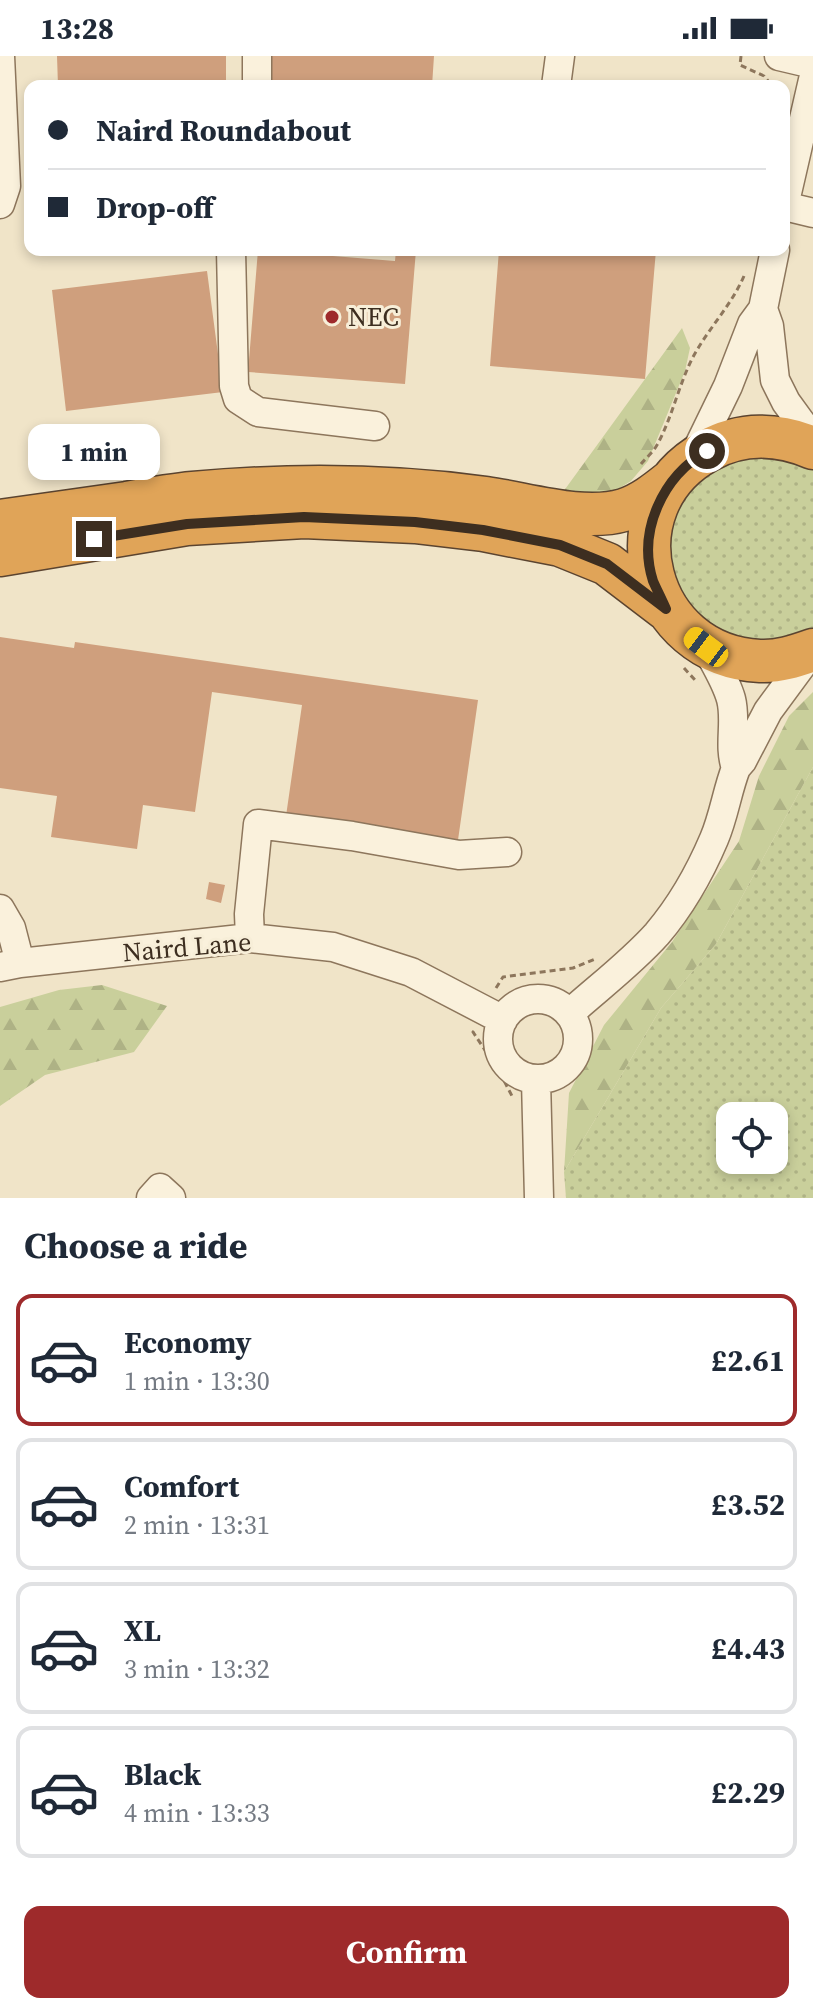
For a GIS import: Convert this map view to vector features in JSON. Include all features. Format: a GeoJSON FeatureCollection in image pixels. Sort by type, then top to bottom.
{"type":"FeatureCollection","features":[{"type":"Feature","properties":{"kind":"highway"},"geometry":{"type":"LineString","coordinates":[[0,521],[192,493],[305,486],[431,492],[599,514],[639,504],[667,470],[721,443],[754,436],[787,438],[813,448]]}},
{"type":"Feature","properties":{"kind":"highway"},"geometry":{"type":"LineString","coordinates":[[666,609],[653,580],[649,559],[650,531],[667,470]]}},
{"type":"Feature","properties":{"kind":"highway"},"geometry":{"type":"LineString","coordinates":[[0,555],[187,524],[304,517],[415,522],[483,530],[560,545],[607,564],[666,609],[682,629],[697,667],[737,659],[762,662],[786,659],[813,650]]}},
{"type":"Feature","properties":{"kind":"street"},"geometry":{"type":"LineString","coordinates":[[0,56],[6,186],[11,201]]}},
{"type":"Feature","properties":{"kind":"street"},"geometry":{"type":"LineString","coordinates":[[257,56],[257,80]]}},
{"type":"Feature","properties":{"kind":"street"},"geometry":{"type":"LineString","coordinates":[[557,80],[560,56]]}},
{"type":"Feature","properties":{"kind":"street"},"geometry":{"type":"LineString","coordinates":[[779,56],[813,64]]}},
{"type":"Feature","properties":{"kind":"street"},"geometry":{"type":"LineString","coordinates":[[790,180],[813,80]]}},
{"type":"Feature","properties":{"kind":"street"},"geometry":{"type":"LineString","coordinates":[[790,207],[813,213]]}},
{"type":"Feature","properties":{"kind":"street"},"geometry":{"type":"LineString","coordinates":[[231,256],[234,386],[238,399],[258,412],[375,426]]}},
{"type":"Feature","properties":{"kind":"street"},"geometry":{"type":"LineString","coordinates":[[667,470],[728,386],[752,324],[763,309],[774,256]]}},
{"type":"Feature","properties":{"kind":"street"},"geometry":{"type":"LineString","coordinates":[[763,309],[769,326],[773,370],[779,389],[813,439]]}},
{"type":"Feature","properties":{"kind":"street"},"geometry":{"type":"LineString","coordinates":[[570,1013],[655,936],[669,917],[715,837],[736,768],[768,711],[813,650]]}},
{"type":"Feature","properties":{"kind":"street"},"geometry":{"type":"LineString","coordinates":[[697,667],[731,700],[732,752],[736,768]]}},
{"type":"Feature","properties":{"kind":"street"},"geometry":{"type":"LineString","coordinates":[[250,938],[249,914],[258,824],[352,836],[459,855],[507,852]]}},
{"type":"Feature","properties":{"kind":"street"},"geometry":{"type":"LineString","coordinates":[[0,909],[11,928],[10,965]]}},
{"type":"Feature","properties":{"kind":"street","name":"Naird Lane"},"geometry":{"type":"LineString","coordinates":[[10,965],[250,938],[333,947],[411,972],[503,1020]]}},
{"type":"Feature","properties":{"kind":"street"},"geometry":{"type":"LineString","coordinates":[[547,999],[560,1004],[570,1013],[579,1038],[571,1063],[562,1073],[536,1080],[511,1070],[498,1046],[498,1032],[503,1020],[511,1009],[522,1002],[547,999]]}},
{"type":"Feature","properties":{"kind":"street"},"geometry":{"type":"LineString","coordinates":[[536,1080],[539,1198]]}},
{"type":"Feature","properties":{"kind":"street"},"geometry":{"type":"LineString","coordinates":[[151,1198],[160,1188],[171,1198]]}},
{"type":"Feature","properties":{"kind":"path"},"geometry":{"type":"LineString","coordinates":[[741,56],[740,65],[767,80]]}},
{"type":"Feature","properties":{"kind":"path"},"geometry":{"type":"LineString","coordinates":[[667,470],[656,447],[679,388],[694,357],[744,277]]}},
{"type":"Feature","properties":{"kind":"path"},"geometry":{"type":"LineString","coordinates":[[503,977],[573,968],[598,958]]}},
{"type":"Feature","properties":{"kind":"path"},"geometry":{"type":"LineString","coordinates":[[473,1032],[512,1096]]}},
{"type":"Feature","properties":{"kind":"green space"},"geometry":{"type":"Polygon","coordinates":[[[682,328],[690,348],[685,371],[648,461],[631,481],[605,497],[563,492],[682,328]]]}},
{"type":"Feature","properties":{"kind":"green space"},"geometry":{"type":"Polygon","coordinates":[[[738,451],[813,462],[813,635],[797,643],[724,642],[665,576],[670,508],[738,451]]]}},
{"type":"Feature","properties":{"kind":"green space"},"geometry":{"type":"Polygon","coordinates":[[[813,692],[813,767],[716,944],[661,1008],[564,1172],[569,1093],[604,1025],[672,942],[739,841],[759,776],[789,716],[813,692]]]}},
{"type":"Feature","properties":{"kind":"green space"},"geometry":{"type":"Polygon","coordinates":[[[813,767],[813,1198],[566,1198],[564,1172],[661,1008],[716,944],[813,767]]]}},
{"type":"Feature","properties":{"kind":"green space"},"geometry":{"type":"Polygon","coordinates":[[[102,985],[167,1006],[134,1052],[45,1075],[0,1106],[0,1007],[59,990],[102,985]]]}},
{"type":"Feature","properties":{"kind":"building"},"geometry":{"type":"Polygon","coordinates":[[[57,56],[226,56],[226,80],[58,80],[57,56]]]}},
{"type":"Feature","properties":{"kind":"building"},"geometry":{"type":"Polygon","coordinates":[[[271,56],[434,56],[432,80],[269,80],[271,56]]]}},
{"type":"Feature","properties":{"kind":"building","name":"NEC"},"geometry":{"type":"Polygon","coordinates":[[[258,256],[333,256],[395,261],[395,256],[416,256],[405,384],[248,372],[258,256]]]}},
{"type":"Feature","properties":{"kind":"building"},"geometry":{"type":"Polygon","coordinates":[[[499,256],[655,256],[645,379],[490,366],[499,256]]]}},
{"type":"Feature","properties":{"kind":"building"},"geometry":{"type":"Polygon","coordinates":[[[207,271],[223,392],[66,411],[52,290],[207,271]]]}},
{"type":"Feature","properties":{"kind":"building"},"geometry":{"type":"Polygon","coordinates":[[[0,637],[74,648],[75,642],[478,700],[458,840],[286,816],[302,705],[212,692],[195,812],[143,805],[137,849],[51,837],[57,796],[0,788],[0,637]]]}},
{"type":"Feature","properties":{"kind":"building"},"geometry":{"type":"Polygon","coordinates":[[[209,882],[225,885],[221,903],[206,899],[209,882]]]}},
{"type":"Feature","properties":{"kind":"place","name":"NEC"},"geometry":{"type":"Point","coordinates":[332,317]}},
{"type":"Feature","properties":{"kind":"route"},"geometry":{"type":"LineString","coordinates":[[94,539],[187,524],[304,517],[415,522],[483,530],[560,545],[607,564],[666,609],[653,580],[649,559],[650,531],[657,506],[671,481],[693,459],[707,451]]}}]}
